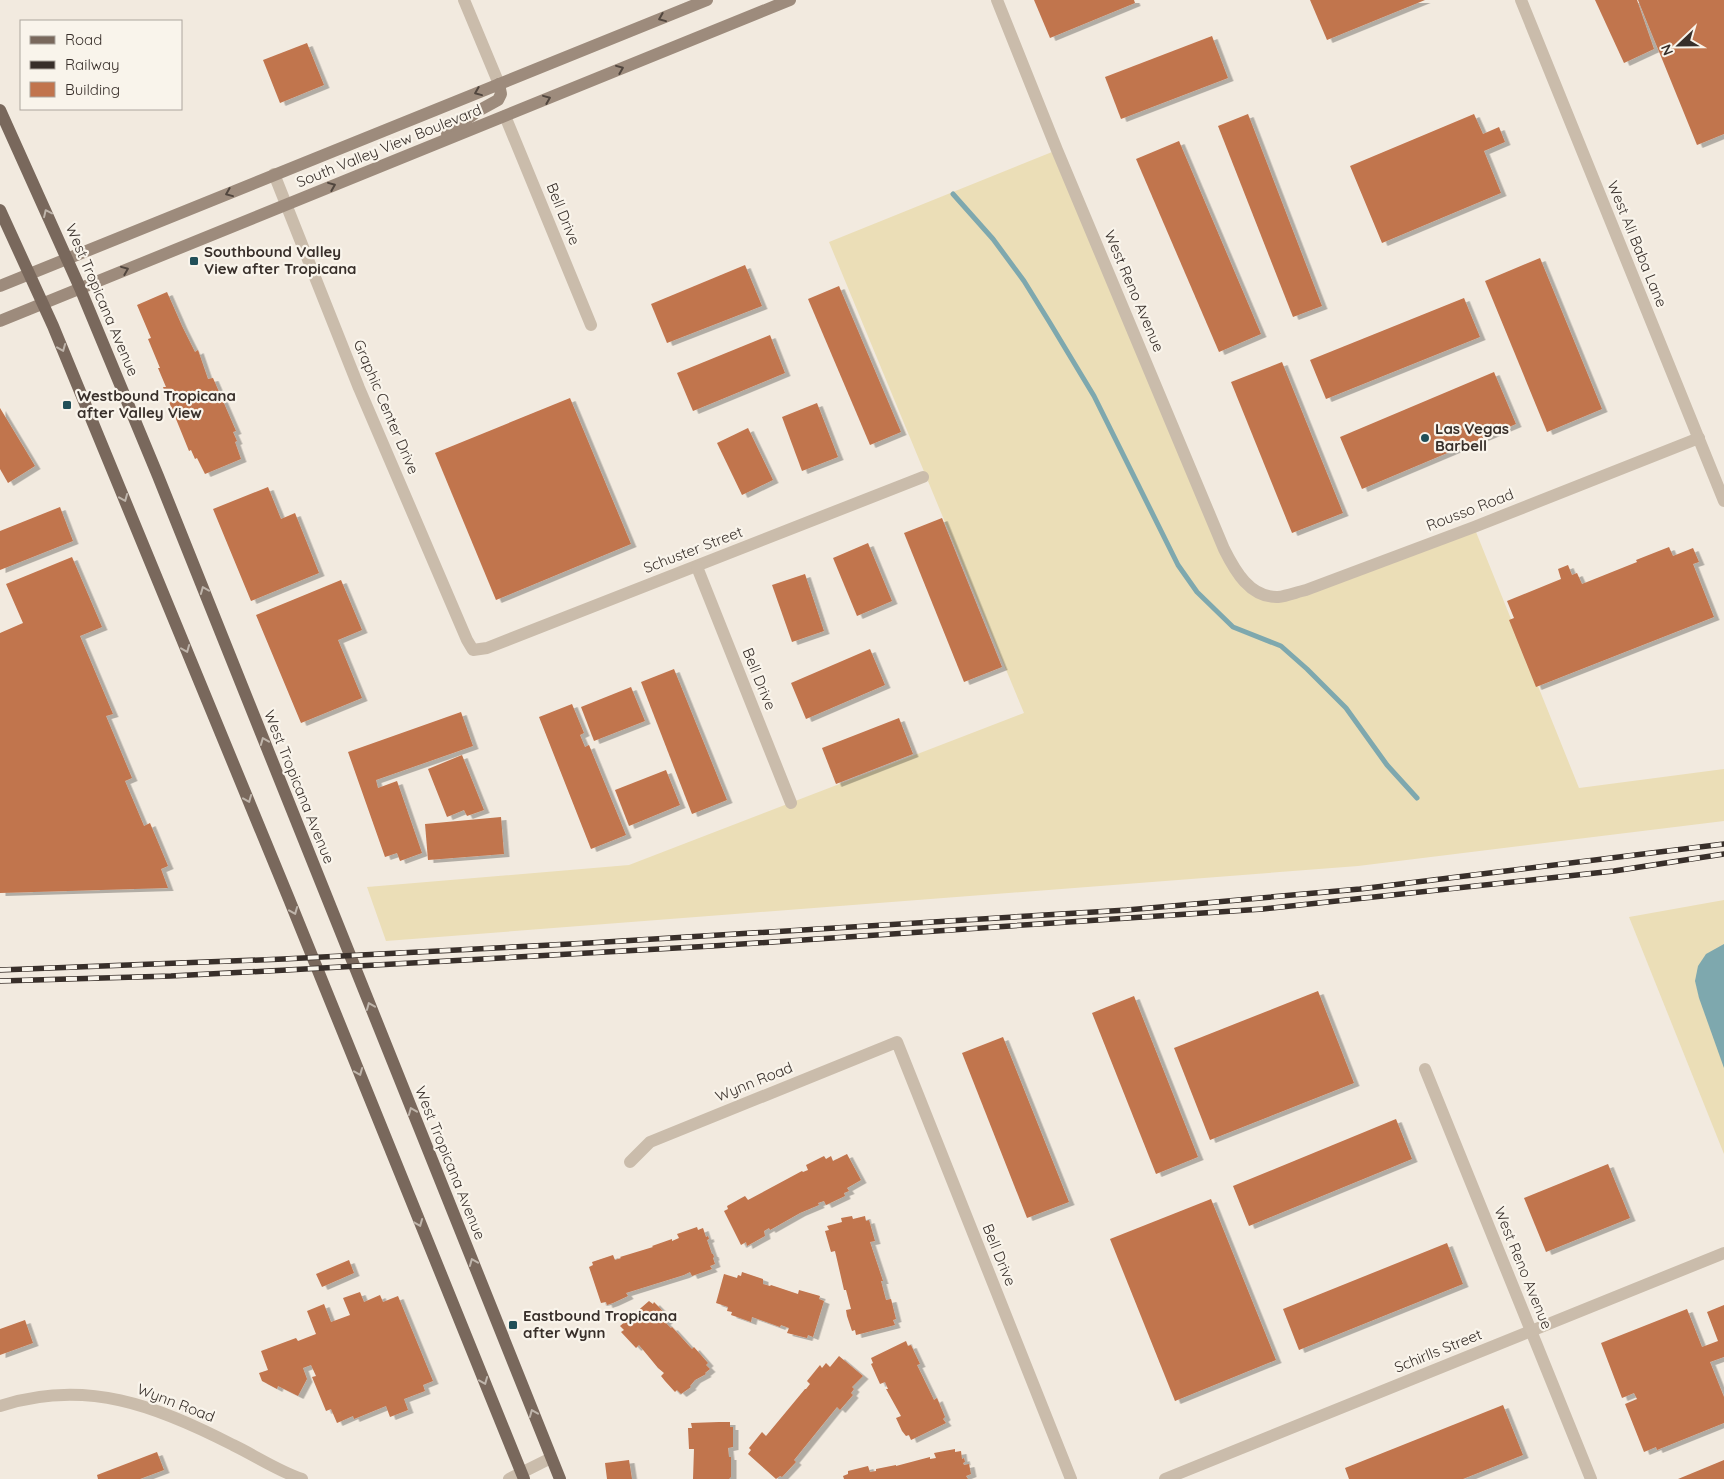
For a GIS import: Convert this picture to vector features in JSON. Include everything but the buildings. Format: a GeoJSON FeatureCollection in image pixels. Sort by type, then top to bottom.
{"type":"FeatureCollection","features":[{"type":"Feature","properties":{"kind":"main road","name":"South Valley View Boulevard"},"geometry":{"type":"LineString","coordinates":[[0,286],[707,0]]}},
{"type":"Feature","properties":{"kind":"main road","name":"South Valley View Boulevard"},"geometry":{"type":"LineString","coordinates":[[0,321],[790,0]]}},
{"type":"Feature","properties":{"kind":"main road"},"geometry":{"type":"LineString","coordinates":[[431,146],[478,111],[498,100],[501,94],[499,84]]}},
{"type":"Feature","properties":{"kind":"main road","name":"West Tropicana Avenue"},"geometry":{"type":"LineString","coordinates":[[0,110],[80,288],[158,476],[560,1479]]}},
{"type":"Feature","properties":{"kind":"main road"},"geometry":{"type":"LineString","coordinates":[[0,210],[43,303],[289,899],[523,1476]]}},
{"type":"Feature","properties":{"kind":"street"},"geometry":{"type":"LineString","coordinates":[[464,0],[499,84]]}},
{"type":"Feature","properties":{"kind":"street","name":"West Reno Avenue"},"geometry":{"type":"LineString","coordinates":[[997,0],[1063,165],[1224,549],[1236,571],[1251,588]]}},
{"type":"Feature","properties":{"kind":"street","name":"West Ali Baba Lane"},"geometry":{"type":"LineString","coordinates":[[1521,0],[1724,500]]}},
{"type":"Feature","properties":{"kind":"street","name":"Bell Drive"},"geometry":{"type":"LineString","coordinates":[[505,116],[591,325]]}},
{"type":"Feature","properties":{"kind":"street","name":"Graphic Center Drive"},"geometry":{"type":"LineString","coordinates":[[274,174],[359,388],[467,640],[473,650]]}},
{"type":"Feature","properties":{"kind":"street","name":"Rousso Road"},"geometry":{"type":"LineString","coordinates":[[1251,588],[1265,595],[1278,597],[1306,590],[1474,527],[1699,438]]}},
{"type":"Feature","properties":{"kind":"street","name":"Schuster Street"},"geometry":{"type":"LineString","coordinates":[[473,650],[487,648],[923,477]]}},
{"type":"Feature","properties":{"kind":"street","name":"Bell Drive"},"geometry":{"type":"LineString","coordinates":[[696,567],[791,803]]}},
{"type":"Feature","properties":{"kind":"street","name":"Bell Drive"},"geometry":{"type":"LineString","coordinates":[[897,1042],[1071,1479]]}},
{"type":"Feature","properties":{"kind":"street","name":"Wynn Road"},"geometry":{"type":"LineString","coordinates":[[630,1162],[650,1142],[897,1042]]}},
{"type":"Feature","properties":{"kind":"street","name":"West Reno Avenue"},"geometry":{"type":"LineString","coordinates":[[1426,1069],[1591,1479]]}},
{"type":"Feature","properties":{"kind":"street","name":"Schirlls Street"},"geometry":{"type":"LineString","coordinates":[[1165,1479],[1724,1253]]}},
{"type":"Feature","properties":{"kind":"street","name":"Wynn Road"},"geometry":{"type":"LineString","coordinates":[[0,1406],[17,1401],[54,1395],[103,1396],[144,1405],[193,1424],[302,1479]]}},
{"type":"Feature","properties":{"kind":"street"},"geometry":{"type":"LineString","coordinates":[[509,1479],[523,1476],[551,1458]]}},
{"type":"Feature","properties":{"kind":"sand"},"geometry":{"type":"Polygon","coordinates":[[[1057,150],[1240,577],[1278,597],[1474,527],[1579,788],[1724,769],[1724,821],[1358,866],[386,941],[367,887],[629,865],[1024,713],[829,242],[1057,150]]]}},
{"type":"Feature","properties":{"kind":"sand"},"geometry":{"type":"Polygon","coordinates":[[[1724,900],[1724,1154],[1629,917],[1724,900]]]}},
{"type":"Feature","properties":{"kind":"water"},"geometry":{"type":"Polygon","coordinates":[[[1724,944],[1724,1068],[1699,998],[1695,981],[1698,966],[1706,954],[1724,944]]]}},
{"type":"Feature","properties":{"kind":"waterway"},"geometry":{"type":"LineString","coordinates":[[953,194],[993,239],[1024,281],[1050,323],[1094,396],[1178,565],[1197,592],[1233,627],[1281,646],[1307,669],[1346,708],[1387,765],[1417,798]]}},
{"type":"Feature","properties":{"kind":"railway"},"geometry":{"type":"LineString","coordinates":[[0,970],[284,959],[589,943],[1127,910],[1360,889],[1724,844]]}},
{"type":"Feature","properties":{"kind":"railway"},"geometry":{"type":"LineString","coordinates":[[0,981],[171,976],[712,946],[1263,909],[1614,871],[1724,854]]}},
{"type":"Feature","properties":{"kind":"place","name":"Southbound Valley View after Tropicana"},"geometry":{"type":"Point","coordinates":[194,261]}},
{"type":"Feature","properties":{"kind":"place","name":"Westbound Tropicana after Valley View"},"geometry":{"type":"Point","coordinates":[67,405]}},
{"type":"Feature","properties":{"kind":"place","name":"Las Vegas Barbell"},"geometry":{"type":"Point","coordinates":[1425,438]}},
{"type":"Feature","properties":{"kind":"place","name":"Eastbound Tropicana after Wynn"},"geometry":{"type":"Point","coordinates":[513,1325]}}]}
